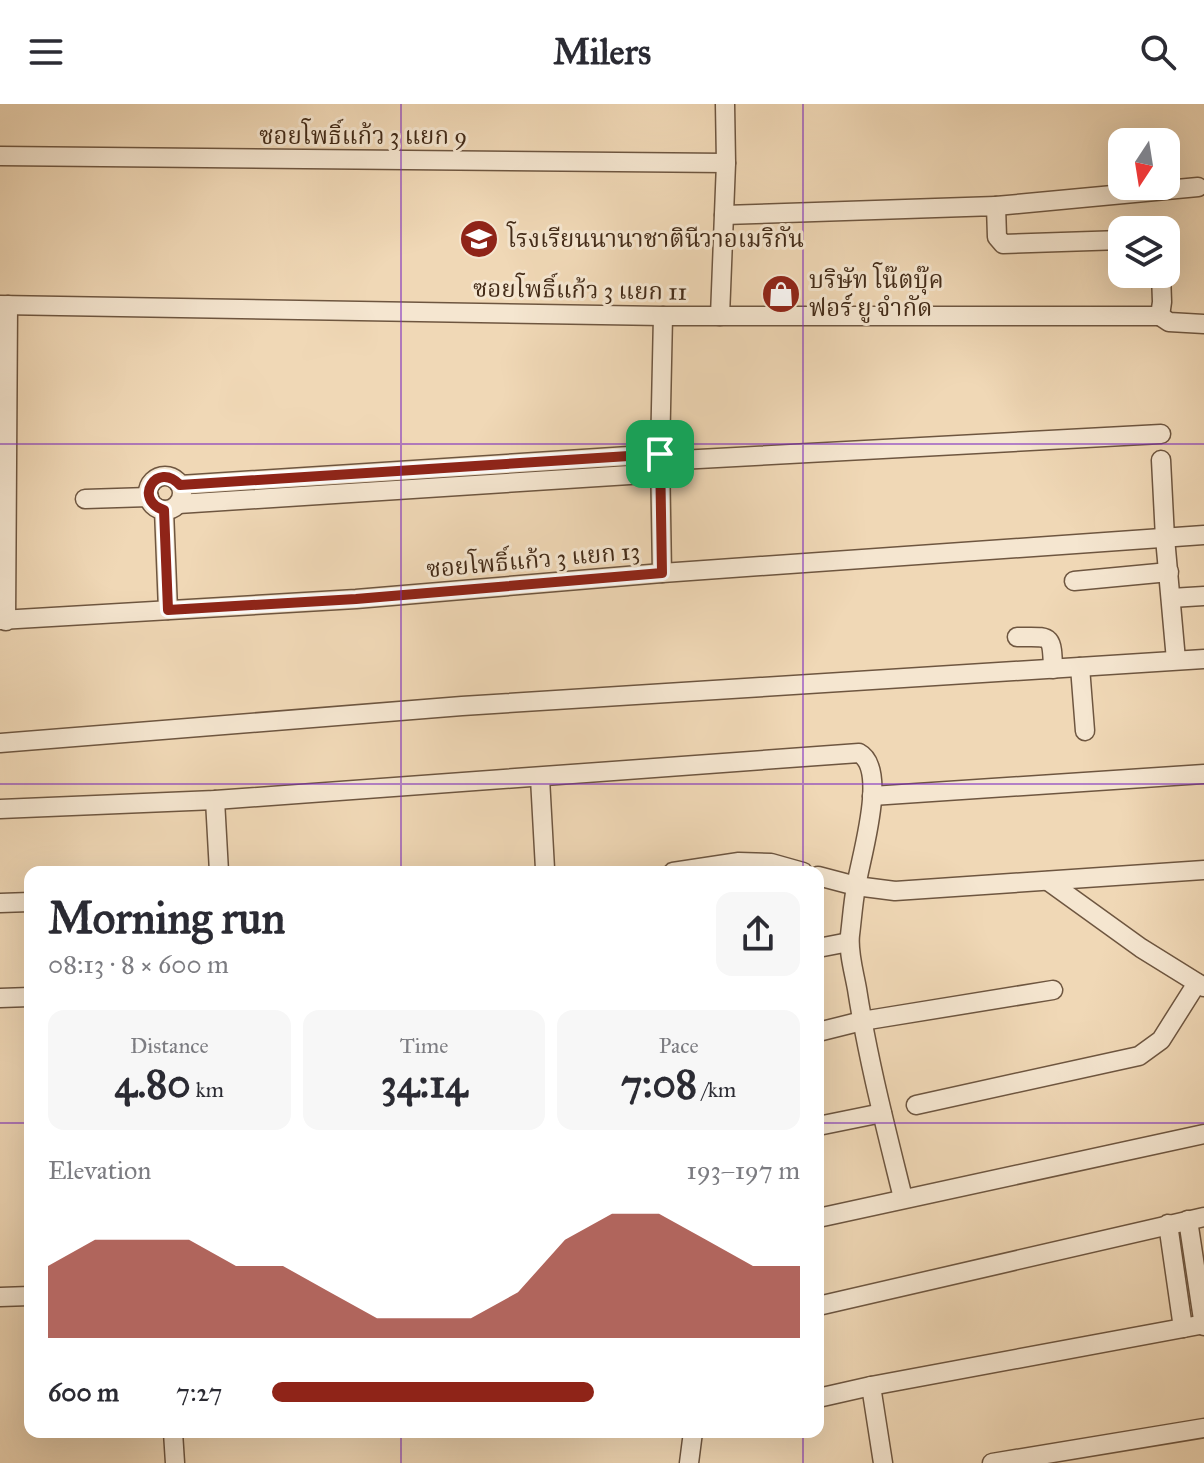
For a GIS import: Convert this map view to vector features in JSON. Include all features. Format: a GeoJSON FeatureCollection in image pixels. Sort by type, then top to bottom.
{"type":"FeatureCollection","features":[{"type":"Feature","properties":{"kind":"street"},"geometry":{"type":"LineString","coordinates":[[720,316],[725,104]]}},
{"type":"Feature","properties":{"kind":"street","name":"ซอยโพธิ์แก้ว 3 แยก 9"},"geometry":{"type":"LineString","coordinates":[[0,156],[726,163]]}},
{"type":"Feature","properties":{"kind":"street"},"geometry":{"type":"LineString","coordinates":[[724,215],[996,206],[1198,187]]}},
{"type":"Feature","properties":{"kind":"street"},"geometry":{"type":"LineString","coordinates":[[996,206],[997,237],[1003,244],[1108,240]]}},
{"type":"Feature","properties":{"kind":"street"},"geometry":{"type":"LineString","coordinates":[[1160,316],[1162,288]]}},
{"type":"Feature","properties":{"kind":"street"},"geometry":{"type":"LineString","coordinates":[[3,620],[4,305]]}},
{"type":"Feature","properties":{"kind":"street","name":"ซอยโพธิ์แก้ว 3 แยก 11"},"geometry":{"type":"LineString","coordinates":[[4,305],[663,316],[1160,316],[1169,322],[1204,324]]}},
{"type":"Feature","properties":{"kind":"street"},"geometry":{"type":"LineString","coordinates":[[662,573],[663,316]]}},
{"type":"Feature","properties":{"kind":"street"},"geometry":{"type":"LineString","coordinates":[[180,485],[327,485],[1161,434]]}},
{"type":"Feature","properties":{"kind":"street"},"geometry":{"type":"LineString","coordinates":[[1161,460],[1176,660]]}},
{"type":"Feature","properties":{"kind":"street"},"geometry":{"type":"LineString","coordinates":[[168,610],[171,507],[182,495],[180,485],[172,478],[162,477],[153,482],[149,497],[154,506],[171,507],[327,485]]}},
{"type":"Feature","properties":{"kind":"street"},"geometry":{"type":"LineString","coordinates":[[85,499],[149,497]]}},
{"type":"Feature","properties":{"kind":"street","name":"ซอยโพธิ์แก้ว 3 แยก 13"},"geometry":{"type":"LineString","coordinates":[[3,620],[356,599],[662,573],[1204,535]]}},
{"type":"Feature","properties":{"kind":"street"},"geometry":{"type":"LineString","coordinates":[[1074,581],[1169,572]]}},
{"type":"Feature","properties":{"kind":"street"},"geometry":{"type":"LineString","coordinates":[[1171,598],[1204,596]]}},
{"type":"Feature","properties":{"kind":"street"},"geometry":{"type":"LineString","coordinates":[[1017,637],[1045,637],[1049,640],[1053,669]]}},
{"type":"Feature","properties":{"kind":"street"},"geometry":{"type":"LineString","coordinates":[[0,743],[462,706],[1204,659]]}},
{"type":"Feature","properties":{"kind":"street"},"geometry":{"type":"LineString","coordinates":[[1080,667],[1085,731]]}},
{"type":"Feature","properties":{"kind":"street"},"geometry":{"type":"LineString","coordinates":[[0,809],[215,800],[859,753],[870,764],[872,796],[849,942],[862,1021],[903,1198]]}},
{"type":"Feature","properties":{"kind":"street"},"geometry":{"type":"LineString","coordinates":[[872,796],[1204,774]]}},
{"type":"Feature","properties":{"kind":"street"},"geometry":{"type":"LineString","coordinates":[[540,778],[542,866]]}},
{"type":"Feature","properties":{"kind":"street"},"geometry":{"type":"LineString","coordinates":[[215,800],[219,866]]}},
{"type":"Feature","properties":{"kind":"street"},"geometry":{"type":"LineString","coordinates":[[713,866],[755,862],[782,866]]}},
{"type":"Feature","properties":{"kind":"street"},"geometry":{"type":"LineString","coordinates":[[824,878],[895,891],[1204,870]]}},
{"type":"Feature","properties":{"kind":"street"},"geometry":{"type":"LineString","coordinates":[[916,1105],[1139,1056],[1161,1040],[1201,985],[1141,948],[1048,881]]}},
{"type":"Feature","properties":{"kind":"street"},"geometry":{"type":"LineString","coordinates":[[0,903],[24,902]]}},
{"type":"Feature","properties":{"kind":"street"},"geometry":{"type":"LineString","coordinates":[[824,947],[849,942]]}},
{"type":"Feature","properties":{"kind":"street"},"geometry":{"type":"LineString","coordinates":[[824,1030],[862,1021],[1053,990]]}},
{"type":"Feature","properties":{"kind":"street"},"geometry":{"type":"LineString","coordinates":[[0,998],[24,997]]}},
{"type":"Feature","properties":{"kind":"street"},"geometry":{"type":"LineString","coordinates":[[824,1125],[882,1113]]}},
{"type":"Feature","properties":{"kind":"street"},"geometry":{"type":"LineString","coordinates":[[824,1217],[1204,1134]]}},
{"type":"Feature","properties":{"kind":"street"},"geometry":{"type":"LineString","coordinates":[[824,1305],[1196,1218],[1204,1325],[824,1397]]}},
{"type":"Feature","properties":{"kind":"street"},"geometry":{"type":"LineString","coordinates":[[1168,1224],[1183,1328]]}},
{"type":"Feature","properties":{"kind":"street"},"geometry":{"type":"LineString","coordinates":[[0,1297],[24,1296]]}},
{"type":"Feature","properties":{"kind":"street"},"geometry":{"type":"LineString","coordinates":[[871,1386],[883,1463]]}},
{"type":"Feature","properties":{"kind":"street"},"geometry":{"type":"LineString","coordinates":[[992,1463],[1204,1428]]}},
{"type":"Feature","properties":{"kind":"street"},"geometry":{"type":"LineString","coordinates":[[173,1438],[175,1463]]}},
{"type":"Feature","properties":{"kind":"street"},"geometry":{"type":"LineString","coordinates":[[689,1463],[692,1438]]}},
{"type":"Feature","properties":{"kind":"place","name":"โรงเรียนนานาชาตินีวาอเมริกัน"},"geometry":{"type":"Point","coordinates":[479,239]}},
{"type":"Feature","properties":{"kind":"place","name":"บริษัท โน๊ตบุ๊ค ฟอร์ ยู จำกัด"},"geometry":{"type":"Point","coordinates":[781,294]}},
{"type":"Feature","properties":{"kind":"route"},"geometry":{"type":"LineString","coordinates":[[660,454],[662,573],[356,599],[168,610],[164,510],[154,506],[149,497],[150,486],[162,477],[172,478],[180,485],[660,454]]}}]}
